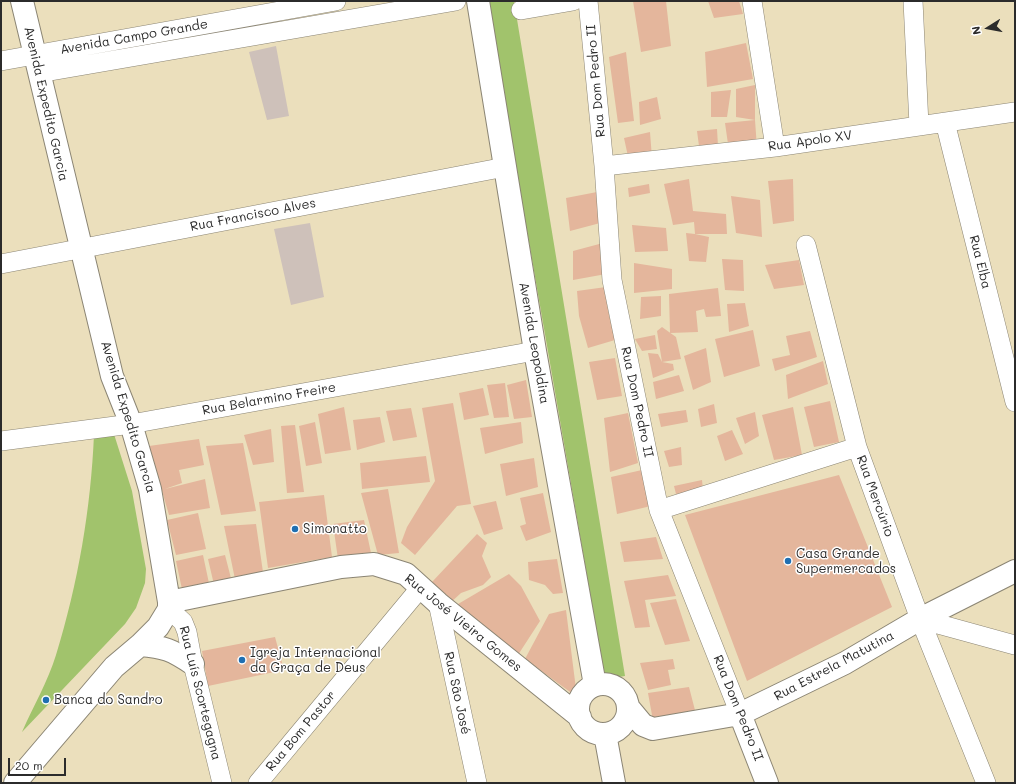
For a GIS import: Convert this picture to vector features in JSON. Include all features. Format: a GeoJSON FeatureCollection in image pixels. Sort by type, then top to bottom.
{"type":"FeatureCollection","features":[{"type":"Feature","properties":{"kind":"street","name":"Avenida Expedito Garcia"},"geometry":{"type":"LineString","coordinates":[[22,1],[80,248],[112,376],[131,424],[154,507],[169,606]]}},
{"type":"Feature","properties":{"kind":"street","name":"Avenida Campo Grande"},"geometry":{"type":"LineString","coordinates":[[37,64],[268,12],[336,1]]}},
{"type":"Feature","properties":{"kind":"street","name":"Avenida Campo Grande"},"geometry":{"type":"LineString","coordinates":[[1,61],[37,64],[272,33],[456,1]]}},
{"type":"Feature","properties":{"kind":"street","name":"Avenida Leopoldina"},"geometry":{"type":"LineString","coordinates":[[478,1],[535,351],[595,685]]}},
{"type":"Feature","properties":{"kind":"street"},"geometry":{"type":"LineString","coordinates":[[521,10],[573,1]]}},
{"type":"Feature","properties":{"kind":"street","name":"Rua Dom Pedro II"},"geometry":{"type":"LineString","coordinates":[[588,1],[604,166],[612,280],[659,510],[767,783]]}},
{"type":"Feature","properties":{"kind":"street"},"geometry":{"type":"LineString","coordinates":[[752,1],[775,147]]}},
{"type":"Feature","properties":{"kind":"street"},"geometry":{"type":"LineString","coordinates":[[913,1],[919,125]]}},
{"type":"Feature","properties":{"kind":"street"},"geometry":{"type":"LineString","coordinates":[[303,6],[308,27]]}},
{"type":"Feature","properties":{"kind":"street"},"geometry":{"type":"LineString","coordinates":[[268,12],[272,33]]}},
{"type":"Feature","properties":{"kind":"street","name":"Rua Apolo XV"},"geometry":{"type":"LineString","coordinates":[[604,166],[775,147],[1015,112]]}},
{"type":"Feature","properties":{"kind":"street","name":"Rua Elba"},"geometry":{"type":"LineString","coordinates":[[945,122],[1015,402]]}},
{"type":"Feature","properties":{"kind":"street","name":"Rua Francisco Alves"},"geometry":{"type":"LineString","coordinates":[[1,264],[505,167]]}},
{"type":"Feature","properties":{"kind":"street","name":"Rua Mercúrio"},"geometry":{"type":"LineString","coordinates":[[806,245],[857,447],[920,619],[986,783]]}},
{"type":"Feature","properties":{"kind":"street","name":"Rua Belarmino Freire"},"geometry":{"type":"LineString","coordinates":[[1,441],[131,424],[535,351]]}},
{"type":"Feature","properties":{"kind":"street"},"geometry":{"type":"LineString","coordinates":[[659,510],[857,447]]}},
{"type":"Feature","properties":{"kind":"street","name":"Rua José Vieira Gomes"},"geometry":{"type":"LineString","coordinates":[[169,606],[341,567],[374,564],[406,574],[438,603],[580,717]]}},
{"type":"Feature","properties":{"kind":"street","name":"Rua Estrela Matutina"},"geometry":{"type":"LineString","coordinates":[[612,731],[643,725],[653,729],[740,714],[844,663],[920,619],[1015,571]]}},
{"type":"Feature","properties":{"kind":"street","name":"Rua Bom Pastor"},"geometry":{"type":"LineString","coordinates":[[258,783],[421,587]]}},
{"type":"Feature","properties":{"kind":"street","name":"Rua São José"},"geometry":{"type":"LineString","coordinates":[[438,603],[477,783]]}},
{"type":"Feature","properties":{"kind":"street"},"geometry":{"type":"LineString","coordinates":[[15,783],[114,667],[140,645],[158,627],[169,606]]}},
{"type":"Feature","properties":{"kind":"street","name":"Rua Luís Scortegagna"},"geometry":{"type":"LineString","coordinates":[[169,606],[183,622],[187,632],[193,664],[222,783]]}},
{"type":"Feature","properties":{"kind":"street"},"geometry":{"type":"LineString","coordinates":[[920,619],[1015,645]]}},
{"type":"Feature","properties":{"kind":"street"},"geometry":{"type":"LineString","coordinates":[[140,645],[161,647],[173,651],[193,664]]}},
{"type":"Feature","properties":{"kind":"street"},"geometry":{"type":"LineString","coordinates":[[628,707],[626,718],[612,731],[595,733],[586,727],[580,717],[578,705],[584,693],[595,685],[606,684],[617,688],[625,696],[628,707],[643,725]]}},
{"type":"Feature","properties":{"kind":"street"},"geometry":{"type":"LineString","coordinates":[[612,731],[614,783]]}},
{"type":"Feature","properties":{"kind":"shaded area"},"geometry":{"type":"Polygon","coordinates":[[[276,46],[289,116],[267,120],[249,52],[276,46]]]}},
{"type":"Feature","properties":{"kind":"shaded area"},"geometry":{"type":"Polygon","coordinates":[[[310,223],[324,297],[291,305],[274,229],[310,223]]]}},
{"type":"Feature","properties":{"kind":"green space"},"geometry":{"type":"Polygon","coordinates":[[[487,1],[514,1],[625,676],[605,679],[487,1]]]}},
{"type":"Feature","properties":{"kind":"green space"},"geometry":{"type":"Polygon","coordinates":[[[113,431],[132,491],[146,569],[145,583],[136,608],[125,624],[22,732],[53,665],[71,601],[82,546],[90,490],[94,434],[113,431]]]}},
{"type":"Feature","properties":{"kind":"building"},"geometry":{"type":"Polygon","coordinates":[[[633,1],[666,1],[671,46],[641,52],[633,1]]]}},
{"type":"Feature","properties":{"kind":"building"},"geometry":{"type":"Polygon","coordinates":[[[708,1],[739,1],[743,14],[714,18],[708,1]]]}},
{"type":"Feature","properties":{"kind":"building"},"geometry":{"type":"Polygon","coordinates":[[[746,43],[753,79],[707,87],[705,52],[746,43]]]}},
{"type":"Feature","properties":{"kind":"building"},"geometry":{"type":"Polygon","coordinates":[[[626,52],[634,121],[618,123],[609,57],[626,52]]]}},
{"type":"Feature","properties":{"kind":"building"},"geometry":{"type":"Polygon","coordinates":[[[755,85],[755,120],[736,117],[736,89],[755,85]]]}},
{"type":"Feature","properties":{"kind":"building"},"geometry":{"type":"Polygon","coordinates":[[[731,90],[727,117],[711,117],[711,92],[731,90]]]}},
{"type":"Feature","properties":{"kind":"building"},"geometry":{"type":"Polygon","coordinates":[[[657,97],[661,119],[640,125],[639,102],[657,97]]]}},
{"type":"Feature","properties":{"kind":"building"},"geometry":{"type":"Polygon","coordinates":[[[755,120],[757,148],[729,151],[725,123],[755,120]]]}},
{"type":"Feature","properties":{"kind":"building"},"geometry":{"type":"Polygon","coordinates":[[[717,129],[718,146],[699,146],[697,131],[717,129]]]}},
{"type":"Feature","properties":{"kind":"building"},"geometry":{"type":"Polygon","coordinates":[[[650,132],[652,158],[629,161],[624,138],[650,132]]]}},
{"type":"Feature","properties":{"kind":"building"},"geometry":{"type":"Polygon","coordinates":[[[689,179],[693,211],[726,214],[727,234],[695,234],[694,222],[673,225],[664,184],[689,179]]]}},
{"type":"Feature","properties":{"kind":"building"},"geometry":{"type":"Polygon","coordinates":[[[793,179],[794,221],[773,224],[768,181],[793,179]]]}},
{"type":"Feature","properties":{"kind":"building"},"geometry":{"type":"Polygon","coordinates":[[[649,184],[650,193],[629,197],[628,188],[649,184]]]}},
{"type":"Feature","properties":{"kind":"building"},"geometry":{"type":"Polygon","coordinates":[[[597,192],[604,222],[570,231],[566,198],[597,192]]]}},
{"type":"Feature","properties":{"kind":"building"},"geometry":{"type":"Polygon","coordinates":[[[731,196],[760,200],[762,237],[736,233],[731,196]]]}},
{"type":"Feature","properties":{"kind":"building"},"geometry":{"type":"Polygon","coordinates":[[[632,225],[666,228],[668,251],[635,252],[632,225]]]}},
{"type":"Feature","properties":{"kind":"building"},"geometry":{"type":"Polygon","coordinates":[[[686,233],[709,237],[706,262],[689,261],[686,233]]]}},
{"type":"Feature","properties":{"kind":"building"},"geometry":{"type":"Polygon","coordinates":[[[603,243],[606,274],[573,280],[573,251],[603,243]]]}},
{"type":"Feature","properties":{"kind":"building"},"geometry":{"type":"Polygon","coordinates":[[[722,259],[743,260],[744,291],[725,290],[722,259]]]}},
{"type":"Feature","properties":{"kind":"building"},"geometry":{"type":"Polygon","coordinates":[[[799,260],[804,285],[774,289],[765,265],[799,260]]]}},
{"type":"Feature","properties":{"kind":"building"},"geometry":{"type":"Polygon","coordinates":[[[634,263],[672,269],[672,289],[634,293],[634,263]]]}},
{"type":"Feature","properties":{"kind":"building"},"geometry":{"type":"Polygon","coordinates":[[[606,287],[608,310],[615,340],[588,348],[579,316],[577,291],[606,287]]]}},
{"type":"Feature","properties":{"kind":"building"},"geometry":{"type":"Polygon","coordinates":[[[718,288],[721,316],[706,317],[704,309],[696,311],[698,332],[670,333],[669,294],[718,288]]]}},
{"type":"Feature","properties":{"kind":"building"},"geometry":{"type":"Polygon","coordinates":[[[661,296],[661,316],[640,319],[641,297],[661,296]]]}},
{"type":"Feature","properties":{"kind":"building"},"geometry":{"type":"Polygon","coordinates":[[[745,303],[749,326],[729,332],[727,304],[745,303]]]}},
{"type":"Feature","properties":{"kind":"building"},"geometry":{"type":"Polygon","coordinates":[[[662,327],[676,337],[681,359],[662,362],[657,331],[662,327]]]}},
{"type":"Feature","properties":{"kind":"building"},"geometry":{"type":"Polygon","coordinates":[[[753,330],[760,366],[724,377],[715,339],[753,330]]]}},
{"type":"Feature","properties":{"kind":"building"},"geometry":{"type":"Polygon","coordinates":[[[810,331],[817,357],[775,371],[772,359],[790,355],[786,336],[810,331]]]}},
{"type":"Feature","properties":{"kind":"building"},"geometry":{"type":"Polygon","coordinates":[[[655,335],[657,349],[642,351],[635,339],[655,335]]]}},
{"type":"Feature","properties":{"kind":"building"},"geometry":{"type":"Polygon","coordinates":[[[706,348],[711,382],[693,390],[684,356],[706,348]]]}},
{"type":"Feature","properties":{"kind":"building"},"geometry":{"type":"Polygon","coordinates":[[[648,353],[658,354],[662,362],[673,364],[674,370],[653,378],[648,353]]]}},
{"type":"Feature","properties":{"kind":"building"},"geometry":{"type":"Polygon","coordinates":[[[615,358],[622,396],[597,400],[589,362],[615,358]]]}},
{"type":"Feature","properties":{"kind":"building"},"geometry":{"type":"Polygon","coordinates":[[[823,361],[828,384],[788,399],[786,375],[823,361]]]}},
{"type":"Feature","properties":{"kind":"building"},"geometry":{"type":"Polygon","coordinates":[[[679,375],[684,391],[656,399],[653,382],[679,375]]]}},
{"type":"Feature","properties":{"kind":"building"},"geometry":{"type":"Polygon","coordinates":[[[526,380],[532,417],[514,419],[507,385],[526,380]]]}},
{"type":"Feature","properties":{"kind":"building"},"geometry":{"type":"Polygon","coordinates":[[[505,383],[509,417],[494,418],[487,385],[505,383]]]}},
{"type":"Feature","properties":{"kind":"building"},"geometry":{"type":"Polygon","coordinates":[[[483,388],[489,415],[464,420],[459,393],[483,388]]]}},
{"type":"Feature","properties":{"kind":"building"},"geometry":{"type":"Polygon","coordinates":[[[830,401],[839,442],[814,447],[804,407],[830,401]]]}},
{"type":"Feature","properties":{"kind":"building"},"geometry":{"type":"Polygon","coordinates":[[[453,403],[471,504],[457,506],[415,555],[401,543],[407,527],[435,481],[422,408],[453,403]]]}},
{"type":"Feature","properties":{"kind":"building"},"geometry":{"type":"Polygon","coordinates":[[[714,404],[717,423],[701,427],[698,409],[714,404]]]}},
{"type":"Feature","properties":{"kind":"building"},"geometry":{"type":"Polygon","coordinates":[[[344,407],[351,450],[325,454],[318,414],[344,407]]]}},
{"type":"Feature","properties":{"kind":"building"},"geometry":{"type":"Polygon","coordinates":[[[793,407],[802,455],[774,460],[762,415],[793,407]]]}},
{"type":"Feature","properties":{"kind":"building"},"geometry":{"type":"Polygon","coordinates":[[[411,408],[417,437],[393,441],[386,411],[411,408]]]}},
{"type":"Feature","properties":{"kind":"building"},"geometry":{"type":"Polygon","coordinates":[[[686,410],[688,422],[661,427],[658,414],[686,410]]]}},
{"type":"Feature","properties":{"kind":"building"},"geometry":{"type":"Polygon","coordinates":[[[755,412],[759,436],[745,444],[736,418],[755,412]]]}},
{"type":"Feature","properties":{"kind":"building"},"geometry":{"type":"Polygon","coordinates":[[[628,413],[638,463],[610,472],[604,418],[628,413]]]}},
{"type":"Feature","properties":{"kind":"building"},"geometry":{"type":"Polygon","coordinates":[[[380,417],[385,442],[357,450],[353,420],[380,417]]]}},
{"type":"Feature","properties":{"kind":"building"},"geometry":{"type":"Polygon","coordinates":[[[315,422],[322,463],[306,466],[299,426],[315,422]]]}},
{"type":"Feature","properties":{"kind":"building"},"geometry":{"type":"Polygon","coordinates":[[[521,422],[523,443],[485,454],[480,428],[521,422]]]}},
{"type":"Feature","properties":{"kind":"building"},"geometry":{"type":"Polygon","coordinates":[[[295,425],[304,492],[287,493],[281,426],[295,425]]]}},
{"type":"Feature","properties":{"kind":"building"},"geometry":{"type":"Polygon","coordinates":[[[271,429],[274,462],[253,465],[244,435],[271,429]]]}},
{"type":"Feature","properties":{"kind":"building"},"geometry":{"type":"Polygon","coordinates":[[[732,430],[743,454],[725,461],[717,436],[732,430]]]}},
{"type":"Feature","properties":{"kind":"building"},"geometry":{"type":"Polygon","coordinates":[[[199,439],[204,465],[179,470],[182,483],[165,489],[205,479],[210,508],[169,515],[149,446],[199,439]]]}},
{"type":"Feature","properties":{"kind":"building"},"geometry":{"type":"Polygon","coordinates":[[[243,443],[256,511],[221,515],[206,446],[243,443]]]}},
{"type":"Feature","properties":{"kind":"building"},"geometry":{"type":"Polygon","coordinates":[[[681,447],[682,465],[669,467],[664,451],[681,447]]]}},
{"type":"Feature","properties":{"kind":"building"},"geometry":{"type":"Polygon","coordinates":[[[426,456],[430,482],[362,489],[360,463],[426,456]]]}},
{"type":"Feature","properties":{"kind":"building"},"geometry":{"type":"Polygon","coordinates":[[[534,458],[538,487],[506,496],[500,464],[534,458]]]}},
{"type":"Feature","properties":{"kind":"building"},"geometry":{"type":"Polygon","coordinates":[[[642,470],[651,506],[617,514],[611,477],[642,470]]]}},
{"type":"Feature","properties":{"kind":"building","name":"Casa Grande Supermercados"},"geometry":{"type":"Polygon","coordinates":[[[839,475],[892,607],[747,681],[685,515],[839,475]]]}},
{"type":"Feature","properties":{"kind":"building"},"geometry":{"type":"Polygon","coordinates":[[[702,480],[703,490],[676,494],[674,486],[702,480]]]}},
{"type":"Feature","properties":{"kind":"building"},"geometry":{"type":"Polygon","coordinates":[[[388,489],[399,553],[378,555],[361,493],[388,489]]]}},
{"type":"Feature","properties":{"kind":"building"},"geometry":{"type":"Polygon","coordinates":[[[543,493],[551,532],[526,541],[520,526],[526,524],[520,498],[543,493]]]}},
{"type":"Feature","properties":{"kind":"building","name":"Simonatto"},"geometry":{"type":"Polygon","coordinates":[[[324,495],[332,557],[268,568],[259,502],[324,495]]]}},
{"type":"Feature","properties":{"kind":"building"},"geometry":{"type":"Polygon","coordinates":[[[496,501],[503,529],[484,535],[473,506],[496,501]]]}},
{"type":"Feature","properties":{"kind":"building"},"geometry":{"type":"Polygon","coordinates":[[[198,513],[206,549],[176,555],[167,520],[198,513]]]}},
{"type":"Feature","properties":{"kind":"building"},"geometry":{"type":"Polygon","coordinates":[[[364,520],[371,553],[338,559],[333,524],[364,520]]]}},
{"type":"Feature","properties":{"kind":"building"},"geometry":{"type":"Polygon","coordinates":[[[256,524],[264,579],[236,584],[224,526],[256,524]]]}},
{"type":"Feature","properties":{"kind":"building"},"geometry":{"type":"Polygon","coordinates":[[[477,534],[487,543],[482,556],[491,577],[483,585],[461,593],[449,604],[432,582],[477,534]]]}},
{"type":"Feature","properties":{"kind":"building"},"geometry":{"type":"Polygon","coordinates":[[[656,537],[663,559],[624,562],[620,542],[656,537]]]}},
{"type":"Feature","properties":{"kind":"building"},"geometry":{"type":"Polygon","coordinates":[[[203,555],[210,588],[183,594],[176,561],[203,555]]]}},
{"type":"Feature","properties":{"kind":"building"},"geometry":{"type":"Polygon","coordinates":[[[225,555],[233,586],[215,589],[208,559],[225,555]]]}},
{"type":"Feature","properties":{"kind":"building"},"geometry":{"type":"Polygon","coordinates":[[[557,559],[563,593],[553,594],[545,585],[529,580],[528,562],[557,559]]]}},
{"type":"Feature","properties":{"kind":"building"},"geometry":{"type":"Polygon","coordinates":[[[509,574],[521,586],[540,621],[516,658],[453,607],[509,574]]]}},
{"type":"Feature","properties":{"kind":"building"},"geometry":{"type":"Polygon","coordinates":[[[668,575],[676,596],[645,600],[650,627],[635,628],[624,581],[668,575]]]}},
{"type":"Feature","properties":{"kind":"building"},"geometry":{"type":"Polygon","coordinates":[[[676,599],[690,641],[665,645],[650,603],[676,599]]]}},
{"type":"Feature","properties":{"kind":"building"},"geometry":{"type":"Polygon","coordinates":[[[566,610],[577,697],[525,659],[549,614],[566,610]]]}},
{"type":"Feature","properties":{"kind":"building","name":"Igreja Internacional da Graça de Deus"},"geometry":{"type":"Polygon","coordinates":[[[275,637],[284,670],[208,686],[202,651],[275,637]]]}},
{"type":"Feature","properties":{"kind":"building"},"geometry":{"type":"Polygon","coordinates":[[[673,659],[675,669],[668,670],[671,685],[648,690],[640,663],[673,659]]]}},
{"type":"Feature","properties":{"kind":"building"},"geometry":{"type":"Polygon","coordinates":[[[689,687],[697,718],[654,726],[648,693],[689,687]]]}},
{"type":"Feature","properties":{"kind":"place","name":"Simonatto"},"geometry":{"type":"Point","coordinates":[295,529]}},
{"type":"Feature","properties":{"kind":"place","name":"Casa Grande Supermercados"},"geometry":{"type":"Point","coordinates":[788,561]}},
{"type":"Feature","properties":{"kind":"place","name":"Igreja Internacional da Graça de Deus"},"geometry":{"type":"Point","coordinates":[242,660]}},
{"type":"Feature","properties":{"kind":"place","name":"Banca do Sandro"},"geometry":{"type":"Point","coordinates":[46,700]}}]}
